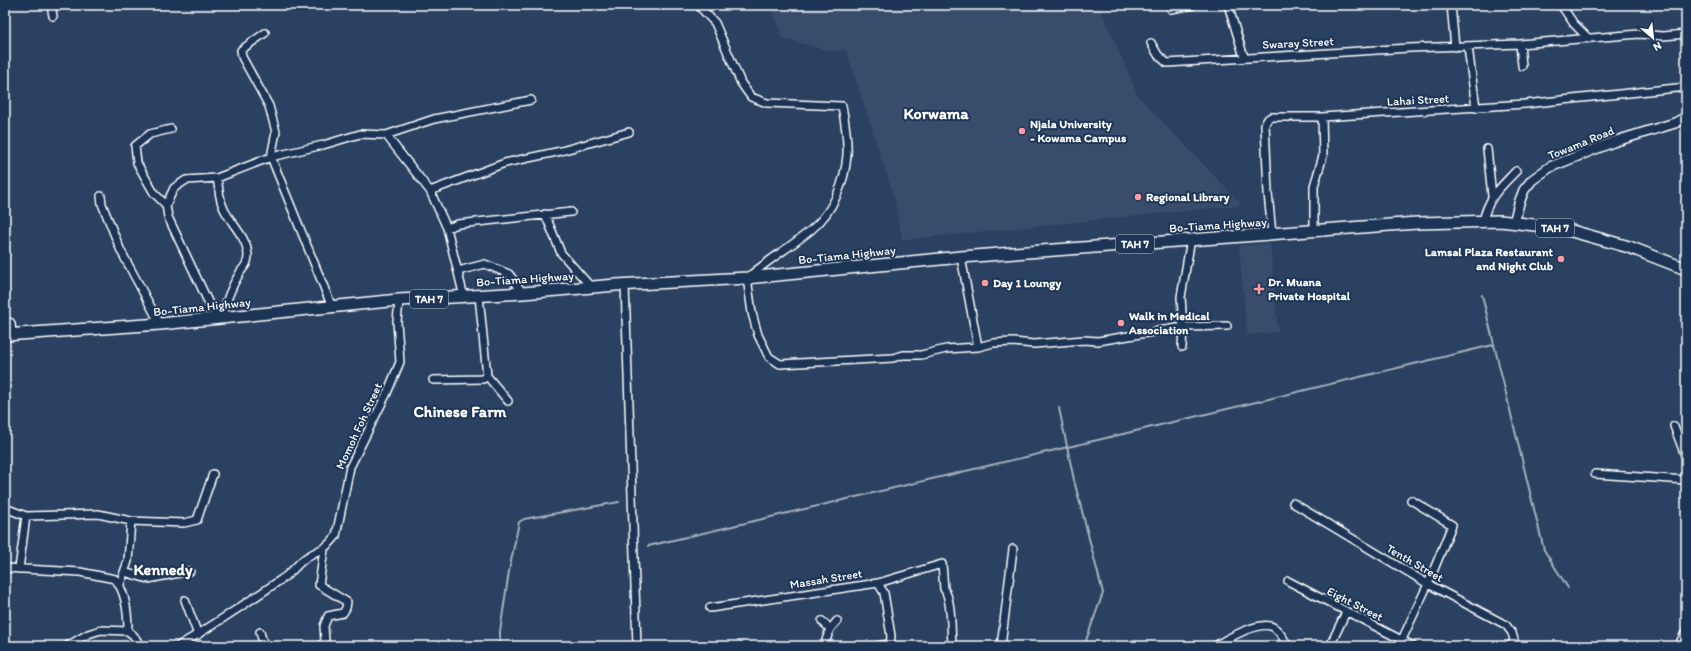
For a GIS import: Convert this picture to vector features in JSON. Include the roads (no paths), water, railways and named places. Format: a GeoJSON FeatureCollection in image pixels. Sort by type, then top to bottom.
{"type":"FeatureCollection","features":[{"type":"Feature","properties":{"kind":"highway","name":"Bo-Tiama Highway"},"geometry":{"type":"LineString","coordinates":[[8,335],[160,324],[399,300],[523,293],[625,284],[747,278],[961,257],[1417,223],[1483,221],[1562,228],[1629,247],[1686,269]]}},
{"type":"Feature","properties":{"kind":"main road","name":"Towama Road"},"geometry":{"type":"LineString","coordinates":[[1514,223],[1518,203],[1524,190],[1532,180],[1550,167],[1613,142],[1675,123],[1686,117]]}},
{"type":"Feature","properties":{"kind":"street"},"geometry":{"type":"LineString","coordinates":[[51,5],[53,16]]}},
{"type":"Feature","properties":{"kind":"street"},"geometry":{"type":"LineString","coordinates":[[698,5],[715,23],[741,83],[751,97],[767,103],[842,106],[846,130],[847,155],[840,187],[830,210],[812,230],[747,278],[752,313],[758,335],[769,358],[780,364],[893,358],[903,355],[1013,342],[1034,344],[1084,340],[1098,341],[1183,328],[1227,326]]}},
{"type":"Feature","properties":{"kind":"street"},"geometry":{"type":"LineString","coordinates":[[1171,9],[1193,5]]}},
{"type":"Feature","properties":{"kind":"street"},"geometry":{"type":"LineString","coordinates":[[1228,5],[1244,58]]}},
{"type":"Feature","properties":{"kind":"street"},"geometry":{"type":"LineString","coordinates":[[1452,5],[1455,47]]}},
{"type":"Feature","properties":{"kind":"street"},"geometry":{"type":"LineString","coordinates":[[1561,5],[1574,24],[1589,38]]}},
{"type":"Feature","properties":{"kind":"street"},"geometry":{"type":"LineString","coordinates":[[265,33],[241,50],[242,58],[270,106],[276,132],[272,157],[332,307]]}},
{"type":"Feature","properties":{"kind":"street"},"geometry":{"type":"LineString","coordinates":[[1476,108],[1468,47],[1638,34],[1663,36],[1686,34]]}},
{"type":"Feature","properties":{"kind":"street","name":"Swaray Street"},"geometry":{"type":"LineString","coordinates":[[1152,43],[1158,55],[1167,63],[1468,47]]}},
{"type":"Feature","properties":{"kind":"street"},"geometry":{"type":"LineString","coordinates":[[1520,44],[1522,66]]}},
{"type":"Feature","properties":{"kind":"street","name":"Lahai Street"},"geometry":{"type":"LineString","coordinates":[[1272,234],[1268,193],[1266,120],[1271,117],[1322,116],[1476,108],[1686,87]]}},
{"type":"Feature","properties":{"kind":"street"},"geometry":{"type":"LineString","coordinates":[[217,178],[222,206],[229,219],[238,229],[248,254],[247,263],[240,272],[227,298],[222,318],[212,310],[168,218],[166,205],[174,188],[186,180],[217,178],[272,157],[323,145],[360,134],[386,135],[434,119],[531,100]]}},
{"type":"Feature","properties":{"kind":"street"},"geometry":{"type":"LineString","coordinates":[[1314,231],[1314,186],[1323,156],[1322,116]]}},
{"type":"Feature","properties":{"kind":"street"},"geometry":{"type":"LineString","coordinates":[[166,205],[154,193],[137,164],[135,146],[150,134],[171,128]]}},
{"type":"Feature","properties":{"kind":"street"},"geometry":{"type":"LineString","coordinates":[[430,191],[505,162],[561,151],[629,132]]}},
{"type":"Feature","properties":{"kind":"street"},"geometry":{"type":"LineString","coordinates":[[386,135],[430,191],[447,228],[464,297]]}},
{"type":"Feature","properties":{"kind":"street"},"geometry":{"type":"LineString","coordinates":[[1487,149],[1492,196]]}},
{"type":"Feature","properties":{"kind":"street"},"geometry":{"type":"LineString","coordinates":[[1483,221],[1486,209],[1492,196],[1516,171]]}},
{"type":"Feature","properties":{"kind":"street"},"geometry":{"type":"LineString","coordinates":[[101,196],[102,204],[121,251],[160,324]]}},
{"type":"Feature","properties":{"kind":"street"},"geometry":{"type":"LineString","coordinates":[[447,228],[458,224],[571,212]]}},
{"type":"Feature","properties":{"kind":"street"},"geometry":{"type":"LineString","coordinates":[[544,214],[561,253],[591,287]]}},
{"type":"Feature","properties":{"kind":"street"},"geometry":{"type":"LineString","coordinates":[[1182,347],[1183,328],[1180,297],[1191,240]]}},
{"type":"Feature","properties":{"kind":"street"},"geometry":{"type":"LineString","coordinates":[[961,257],[978,347]]}},
{"type":"Feature","properties":{"kind":"street"},"geometry":{"type":"LineString","coordinates":[[458,271],[485,264],[509,274],[523,293]]}},
{"type":"Feature","properties":{"kind":"street"},"geometry":{"type":"LineString","coordinates":[[625,284],[637,646]]}},
{"type":"Feature","properties":{"kind":"street"},"geometry":{"type":"LineString","coordinates":[[479,296],[487,376],[508,401]]}},
{"type":"Feature","properties":{"kind":"street","name":"Momoh Foh Street"},"geometry":{"type":"LineString","coordinates":[[178,646],[198,635],[288,574],[306,557],[324,549],[331,544],[336,536],[350,467],[387,393],[400,362],[397,322],[399,300]]}},
{"type":"Feature","properties":{"kind":"street"},"geometry":{"type":"LineString","coordinates":[[5,320],[11,323],[8,335]]}},
{"type":"Feature","properties":{"kind":"street"},"geometry":{"type":"LineString","coordinates":[[433,380],[483,379],[487,376]]}},
{"type":"Feature","properties":{"kind":"street"},"geometry":{"type":"LineString","coordinates":[[1674,426],[1686,458]]}},
{"type":"Feature","properties":{"kind":"street"},"geometry":{"type":"LineString","coordinates":[[5,508],[26,516],[98,514],[131,522],[184,523],[197,520],[214,474]]}},
{"type":"Feature","properties":{"kind":"street"},"geometry":{"type":"LineString","coordinates":[[1595,474],[1686,480]]}},
{"type":"Feature","properties":{"kind":"street"},"geometry":{"type":"LineString","coordinates":[[1400,643],[1428,584],[1452,525],[1411,500]]}},
{"type":"Feature","properties":{"kind":"street","name":"Tenth Street"},"geometry":{"type":"LineString","coordinates":[[1293,503],[1428,584],[1506,625],[1512,633],[1514,640],[1511,646]]}},
{"type":"Feature","properties":{"kind":"street"},"geometry":{"type":"LineString","coordinates":[[19,569],[26,516]]}},
{"type":"Feature","properties":{"kind":"street"},"geometry":{"type":"LineString","coordinates":[[120,584],[128,561],[131,522]]}},
{"type":"Feature","properties":{"kind":"street"},"geometry":{"type":"LineString","coordinates":[[320,646],[325,641],[324,626],[328,616],[343,613],[347,602],[319,585],[324,549]]}},
{"type":"Feature","properties":{"kind":"street"},"geometry":{"type":"LineString","coordinates":[[1001,646],[1013,549]]}},
{"type":"Feature","properties":{"kind":"street","name":"Massah Street"},"geometry":{"type":"LineString","coordinates":[[710,608],[878,582],[942,564],[944,589],[947,592],[950,616],[952,646]]}},
{"type":"Feature","properties":{"kind":"street"},"geometry":{"type":"LineString","coordinates":[[5,568],[80,572],[115,579],[120,584],[128,614],[128,632]]}},
{"type":"Feature","properties":{"kind":"street"},"geometry":{"type":"LineString","coordinates":[[124,572],[148,579],[190,571]]}},
{"type":"Feature","properties":{"kind":"street","name":"Eight Street"},"geometry":{"type":"LineString","coordinates":[[1288,581],[1400,643],[1413,646]]}},
{"type":"Feature","properties":{"kind":"street"},"geometry":{"type":"LineString","coordinates":[[876,646],[890,645],[892,636],[884,593],[878,582]]}},
{"type":"Feature","properties":{"kind":"street"},"geometry":{"type":"LineString","coordinates":[[185,600],[198,635]]}},
{"type":"Feature","properties":{"kind":"street"},"geometry":{"type":"LineString","coordinates":[[1330,646],[1346,612]]}},
{"type":"Feature","properties":{"kind":"street"},"geometry":{"type":"LineString","coordinates":[[822,621],[830,629]]}},
{"type":"Feature","properties":{"kind":"street"},"geometry":{"type":"LineString","coordinates":[[824,646],[830,629],[837,621]]}},
{"type":"Feature","properties":{"kind":"street"},"geometry":{"type":"LineString","coordinates":[[1214,646],[1239,632],[1268,625],[1274,627],[1282,635],[1288,646]]}},
{"type":"Feature","properties":{"kind":"street"},"geometry":{"type":"LineString","coordinates":[[67,646],[88,634],[101,630],[128,632],[133,635],[141,646]]}},
{"type":"Feature","properties":{"kind":"street"},"geometry":{"type":"LineString","coordinates":[[260,632],[264,646]]}},
{"type":"Feature","properties":{"kind":"street"},"geometry":{"type":"LineString","coordinates":[[1680,646],[1686,632]]}},
{"type":"Feature","properties":{"kind":"waterway"},"geometry":{"type":"LineString","coordinates":[[1482,295],[1544,550],[1568,588]]}},
{"type":"Feature","properties":{"kind":"waterway"},"geometry":{"type":"LineString","coordinates":[[648,546],[1493,345]]}},
{"type":"Feature","properties":{"kind":"waterway"},"geometry":{"type":"LineString","coordinates":[[1059,408],[1074,480],[1103,593],[1084,646]]}},
{"type":"Feature","properties":{"kind":"waterway"},"geometry":{"type":"LineString","coordinates":[[495,646],[500,641],[509,571],[519,522],[524,519],[619,502]]}},
{"type":"Feature","properties":{"kind":"place","name":"Njala University - Kowama Campus"},"geometry":{"type":"Point","coordinates":[1022,131]}},
{"type":"Feature","properties":{"kind":"place","name":"Regional Library"},"geometry":{"type":"Point","coordinates":[1138,197]}},
{"type":"Feature","properties":{"kind":"place","name":"Lamsal Plaza Restaurant and Night Club"},"geometry":{"type":"Point","coordinates":[1561,259]}},
{"type":"Feature","properties":{"kind":"place","name":"Day 1 Loungy"},"geometry":{"type":"Point","coordinates":[985,283]}},
{"type":"Feature","properties":{"kind":"place","name":"Dr. Muana Private Hospital"},"geometry":{"type":"Point","coordinates":[1259,289]}},
{"type":"Feature","properties":{"kind":"place","name":"Walk in Medical Association"},"geometry":{"type":"Point","coordinates":[1121,323]}},
{"type":"Feature","properties":{"kind":"district","name":"Korwama"},"geometry":{"type":"Point","coordinates":[936,113]}},
{"type":"Feature","properties":{"kind":"district","name":"Chinese Farm"},"geometry":{"type":"Point","coordinates":[460,411]}},
{"type":"Feature","properties":{"kind":"district","name":"Kennedy"},"geometry":{"type":"Point","coordinates":[163,569]}}]}
